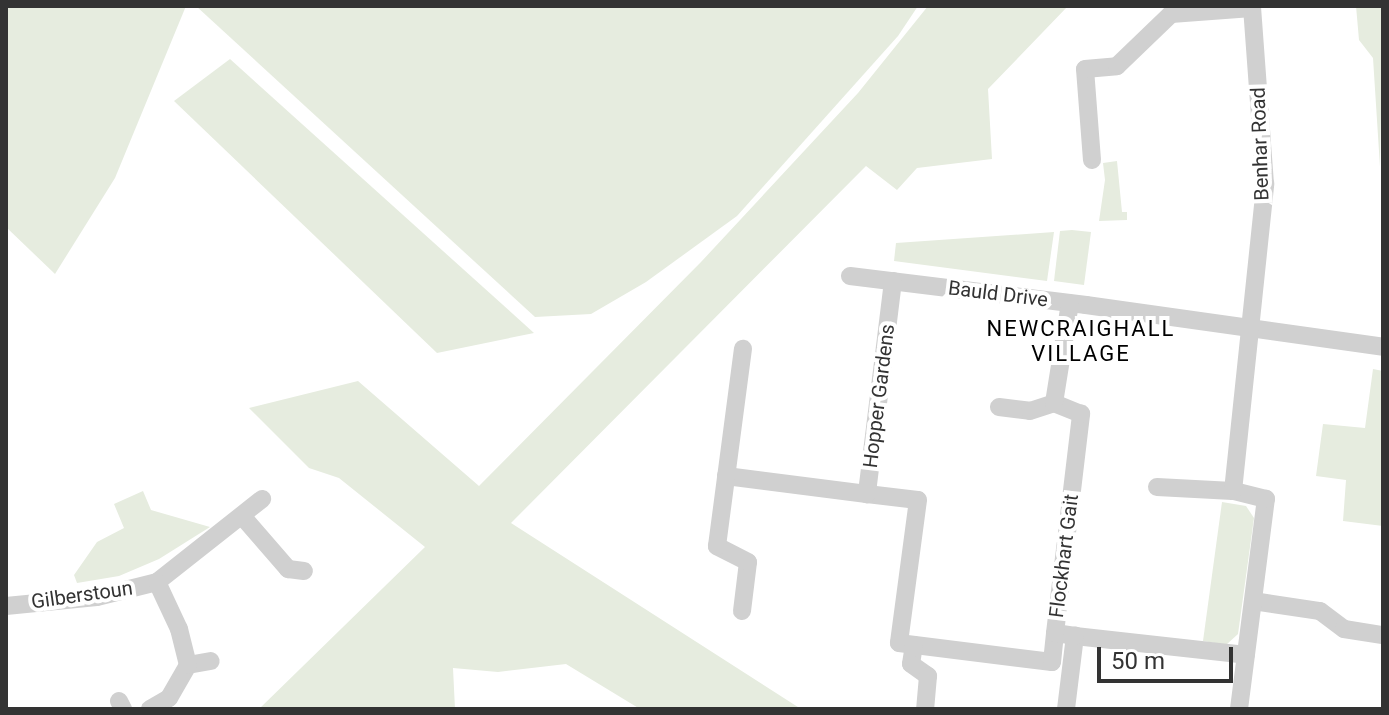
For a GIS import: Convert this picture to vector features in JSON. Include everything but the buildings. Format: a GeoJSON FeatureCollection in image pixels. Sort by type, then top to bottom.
{"type":"FeatureCollection","features":[{"type":"Feature","properties":{"kind":"street"},"geometry":{"type":"LineString","coordinates":[[1092,160],[1085,69],[1117,66],[1171,14],[1252,7]]}},
{"type":"Feature","properties":{"kind":"street","name":"Benhar Road"},"geometry":{"type":"LineString","coordinates":[[1233,491],[1265,184],[1252,7]]}},
{"type":"Feature","properties":{"kind":"street","name":"Bauld Drive"},"geometry":{"type":"LineString","coordinates":[[850,276],[1383,347]]}},
{"type":"Feature","properties":{"kind":"street","name":"Hopper Gardens"},"geometry":{"type":"LineString","coordinates":[[893,281],[867,494],[918,500],[899,643],[914,645],[911,664],[928,676],[925,709]]}},
{"type":"Feature","properties":{"kind":"street"},"geometry":{"type":"LineString","coordinates":[[999,407],[1030,411],[1054,403],[1070,303]]}},
{"type":"Feature","properties":{"kind":"street"},"geometry":{"type":"LineString","coordinates":[[742,611],[748,562],[717,546],[743,349]]}},
{"type":"Feature","properties":{"kind":"street","name":"Flockhart Gait"},"geometry":{"type":"LineString","coordinates":[[1054,403],[1081,414],[1055,633],[1075,636],[1066,709]]}},
{"type":"Feature","properties":{"kind":"street"},"geometry":{"type":"LineString","coordinates":[[726,476],[867,494]]}},
{"type":"Feature","properties":{"kind":"street"},"geometry":{"type":"LineString","coordinates":[[1157,487],[1233,491],[1266,499],[1239,709]]}},
{"type":"Feature","properties":{"kind":"street","name":"Gilberstoun"},"geometry":{"type":"LineString","coordinates":[[6,606],[97,597],[157,582],[262,499]]}},
{"type":"Feature","properties":{"kind":"street"},"geometry":{"type":"LineString","coordinates":[[243,517],[290,575]]}},
{"type":"Feature","properties":{"kind":"street","name":"Gilberstoun"},"geometry":{"type":"LineString","coordinates":[[157,582],[179,629],[188,665]]}},
{"type":"Feature","properties":{"kind":"street"},"geometry":{"type":"LineString","coordinates":[[1253,601],[1320,611],[1344,629],[1383,635]]}},
{"type":"Feature","properties":{"kind":"street"},"geometry":{"type":"LineString","coordinates":[[914,645],[1052,662],[1055,633]]}},
{"type":"Feature","properties":{"kind":"street"},"geometry":{"type":"LineString","coordinates":[[1075,636],[1246,655]]}},
{"type":"Feature","properties":{"kind":"street"},"geometry":{"type":"LineString","coordinates":[[150,709],[169,698],[188,665],[211,661]]}},
{"type":"Feature","properties":{"kind":"shaded area"},"geometry":{"type":"Polygon","coordinates":[[[6,6],[186,6],[115,178],[55,274],[6,227],[6,6]]]}},
{"type":"Feature","properties":{"kind":"shaded area"},"geometry":{"type":"Polygon","coordinates":[[[196,6],[918,6],[898,36],[737,216],[646,282],[591,314],[535,317],[196,6]]]}},
{"type":"Feature","properties":{"kind":"shaded area"},"geometry":{"type":"Polygon","coordinates":[[[928,6],[1068,6],[988,89],[992,159],[917,168],[897,190],[866,166],[511,523],[801,709],[640,709],[566,664],[498,672],[453,668],[455,709],[259,709],[425,547],[339,478],[309,468],[249,408],[358,381],[479,486],[701,262],[858,93],[928,6]]]}},
{"type":"Feature","properties":{"kind":"shaded area"},"geometry":{"type":"Polygon","coordinates":[[[1356,6],[1383,6],[1380,167],[1373,58],[1359,40],[1356,6]]]}},
{"type":"Feature","properties":{"kind":"shaded area"},"geometry":{"type":"Polygon","coordinates":[[[230,59],[534,333],[437,353],[174,101],[230,59]]]}},
{"type":"Feature","properties":{"kind":"shaded area"},"geometry":{"type":"Polygon","coordinates":[[[1117,161],[1122,212],[1127,212],[1127,220],[1099,221],[1105,180],[1103,163],[1117,161]]]}},
{"type":"Feature","properties":{"kind":"shaded area"},"geometry":{"type":"Polygon","coordinates":[[[1060,231],[1091,232],[1084,285],[1054,281],[1060,231]]]}},
{"type":"Feature","properties":{"kind":"shaded area"},"geometry":{"type":"Polygon","coordinates":[[[1054,232],[1047,281],[894,261],[896,243],[1054,232]]]}},
{"type":"Feature","properties":{"kind":"shaded area"},"geometry":{"type":"Polygon","coordinates":[[[1373,369],[1383,371],[1383,526],[1343,521],[1346,480],[1316,476],[1323,424],[1365,428],[1373,369]]]}},
{"type":"Feature","properties":{"kind":"shaded area"},"geometry":{"type":"Polygon","coordinates":[[[143,491],[151,510],[210,527],[159,559],[119,576],[77,583],[74,575],[97,542],[124,528],[114,504],[143,491]]]}},
{"type":"Feature","properties":{"kind":"shaded area"},"geometry":{"type":"Polygon","coordinates":[[[1222,502],[1246,506],[1254,518],[1238,634],[1226,645],[1203,641],[1222,502]]]}},
{"type":"Feature","properties":{"kind":"district","name":"NEWCRAIGHALL VILLAGE"},"geometry":{"type":"Point","coordinates":[1081,340]}}]}
